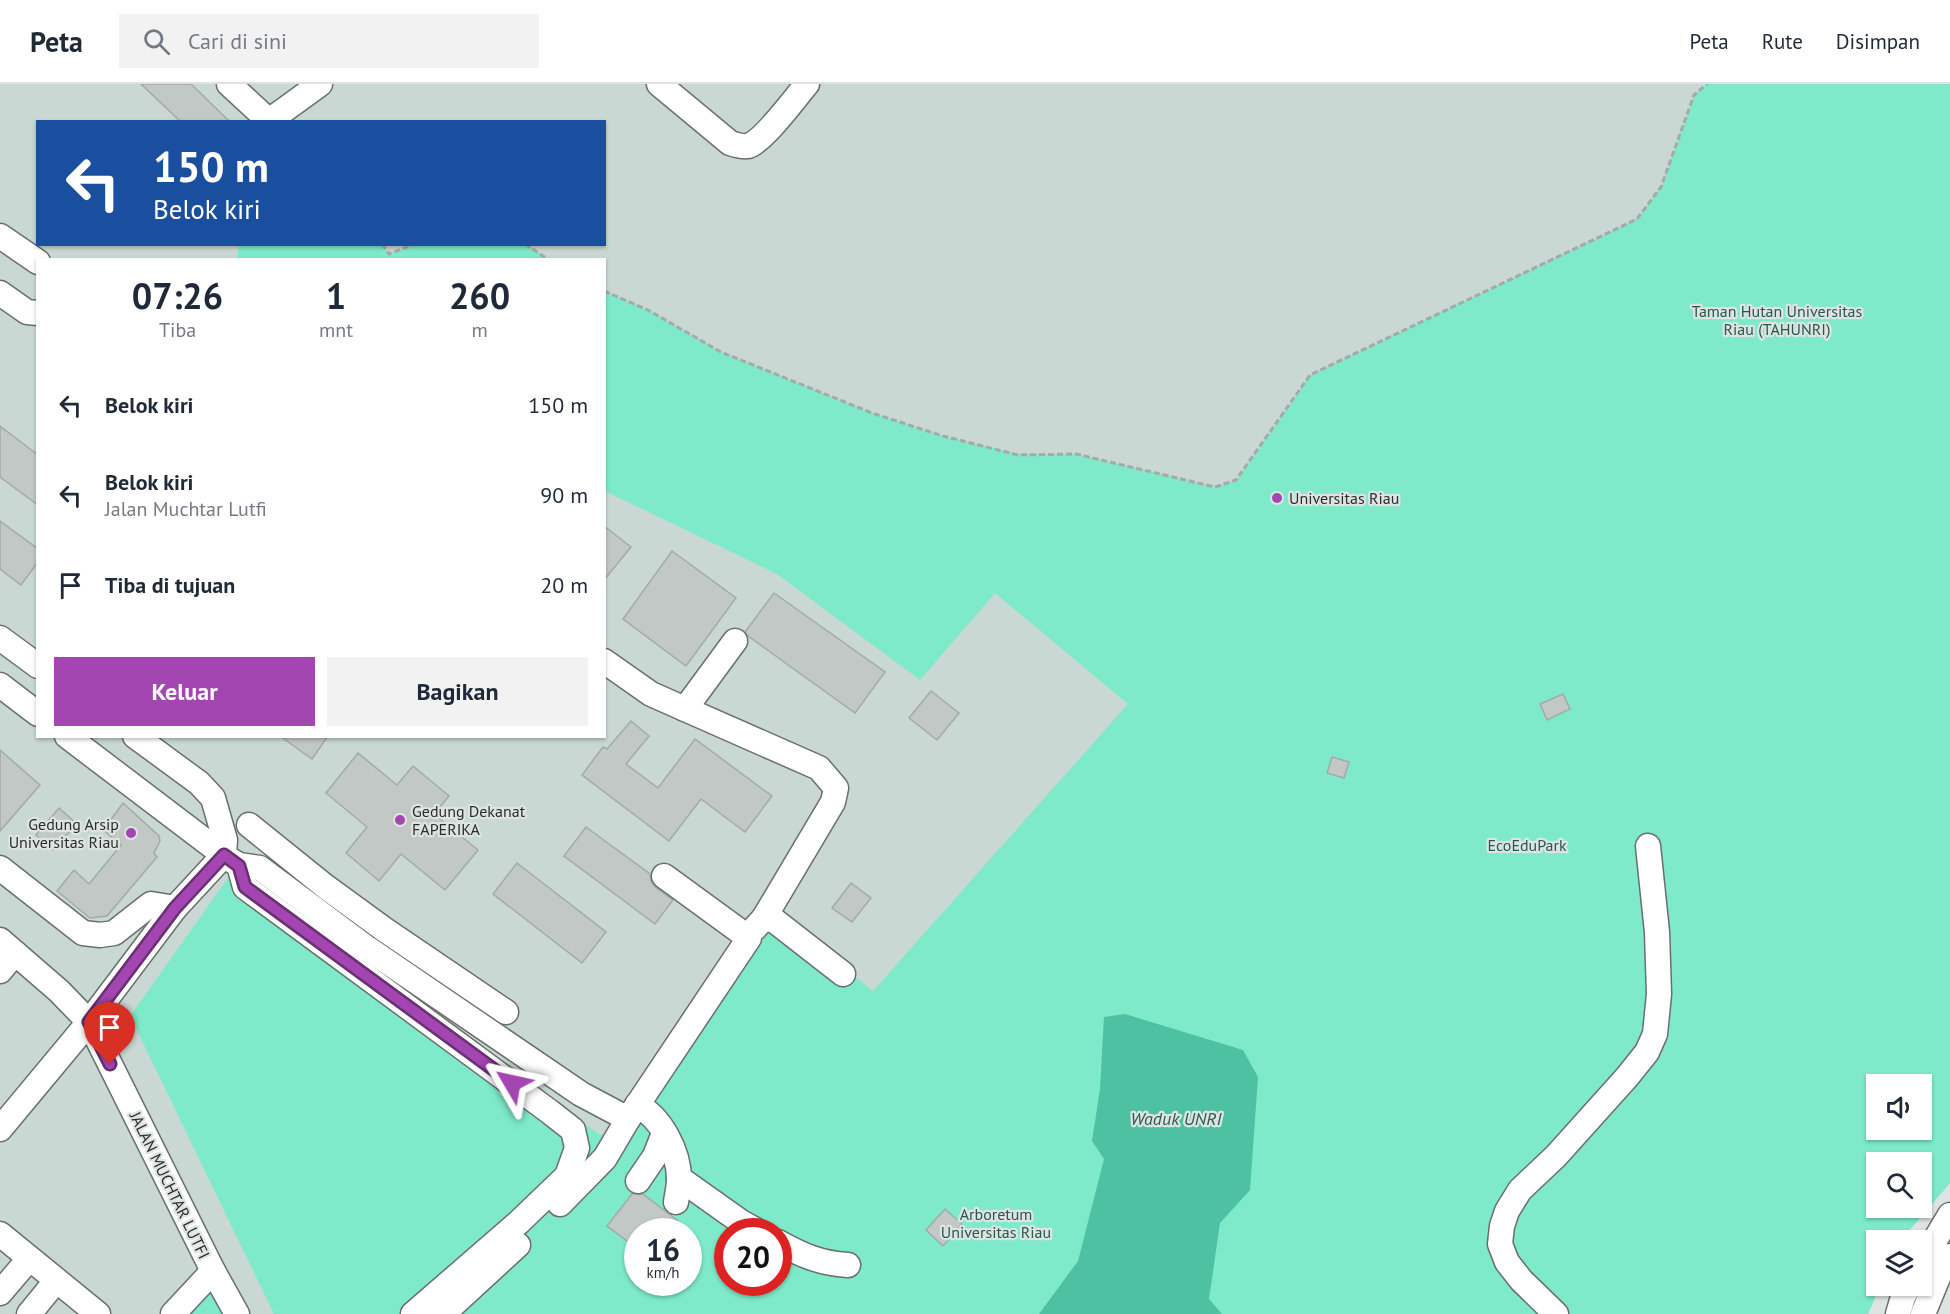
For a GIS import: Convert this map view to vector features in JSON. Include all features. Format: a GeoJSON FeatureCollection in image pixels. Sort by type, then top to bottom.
{"type":"FeatureCollection","features":[{"type":"Feature","properties":{"kind":"street"},"geometry":{"type":"LineString","coordinates":[[229,84],[267,120]]}},
{"type":"Feature","properties":{"kind":"street"},"geometry":{"type":"LineString","coordinates":[[269,120],[320,84]]}},
{"type":"Feature","properties":{"kind":"street"},"geometry":{"type":"LineString","coordinates":[[659,84],[730,143],[742,146],[750,145],[764,135],[807,84]]}},
{"type":"Feature","properties":{"kind":"street"},"geometry":{"type":"LineString","coordinates":[[0,236],[36,261]]}},
{"type":"Feature","properties":{"kind":"street"},"geometry":{"type":"LineString","coordinates":[[0,293],[27,312],[36,314]]}},
{"type":"Feature","properties":{"kind":"street"},"geometry":{"type":"LineString","coordinates":[[0,638],[36,665]]}},
{"type":"Feature","properties":{"kind":"street"},"geometry":{"type":"LineString","coordinates":[[685,709],[735,641]]}},
{"type":"Feature","properties":{"kind":"street"},"geometry":{"type":"LineString","coordinates":[[443,1314],[551,1214],[604,1158],[632,1112],[764,918],[833,802],[836,788],[819,768],[651,694],[606,662]]}},
{"type":"Feature","properties":{"kind":"street"},"geometry":{"type":"LineString","coordinates":[[0,685],[36,712]]}},
{"type":"Feature","properties":{"kind":"street"},"geometry":{"type":"LineString","coordinates":[[70,738],[231,860],[260,868],[367,948],[581,1094],[632,1112],[649,1112],[659,1123],[673,1150],[679,1178],[676,1202]]}},
{"type":"Feature","properties":{"kind":"street"},"geometry":{"type":"LineString","coordinates":[[138,738],[199,783],[213,798],[231,860],[245,887],[573,1130],[577,1148],[567,1176],[518,1223],[413,1314]]}},
{"type":"Feature","properties":{"kind":"street"},"geometry":{"type":"LineString","coordinates":[[249,825],[326,887],[385,930],[506,1012]]}},
{"type":"Feature","properties":{"kind":"street"},"geometry":{"type":"LineString","coordinates":[[1556,1314],[1521,1280],[1507,1262],[1500,1244],[1502,1226],[1507,1211],[1520,1190],[1556,1156],[1627,1077],[1647,1052],[1655,1034],[1659,994],[1657,932],[1648,846]]}},
{"type":"Feature","properties":{"kind":"street"},"geometry":{"type":"LineString","coordinates":[[0,1129],[89,1022],[175,908],[231,860]]}},
{"type":"Feature","properties":{"kind":"street"},"geometry":{"type":"LineString","coordinates":[[0,868],[83,933],[100,935],[114,933],[152,904],[175,908]]}},
{"type":"Feature","properties":{"kind":"street"},"geometry":{"type":"LineString","coordinates":[[664,876],[749,938]]}},
{"type":"Feature","properties":{"kind":"street"},"geometry":{"type":"LineString","coordinates":[[311,906],[326,887]]}},
{"type":"Feature","properties":{"kind":"street"},"geometry":{"type":"LineString","coordinates":[[764,918],[782,926],[843,974]]}},
{"type":"Feature","properties":{"kind":"street"},"geometry":{"type":"LineString","coordinates":[[367,948],[385,930]]}},
{"type":"Feature","properties":{"kind":"street","name":"JALAN MUCHTAR LUTFI"},"geometry":{"type":"LineString","coordinates":[[5,955],[59,991],[89,1022],[237,1314]]}},
{"type":"Feature","properties":{"kind":"street"},"geometry":{"type":"LineString","coordinates":[[638,1181],[656,1156],[664,1133]]}},
{"type":"Feature","properties":{"kind":"street"},"geometry":{"type":"LineString","coordinates":[[679,1178],[735,1218]]}},
{"type":"Feature","properties":{"kind":"street"},"geometry":{"type":"LineString","coordinates":[[1932,1245],[1950,1215]]}},
{"type":"Feature","properties":{"kind":"street"},"geometry":{"type":"LineString","coordinates":[[0,1234],[98,1314]]}},
{"type":"Feature","properties":{"kind":"street"},"geometry":{"type":"LineString","coordinates":[[792,1250],[825,1264],[848,1265]]}},
{"type":"Feature","properties":{"kind":"street"},"geometry":{"type":"LineString","coordinates":[[1923,1314],[1941,1270],[1950,1256]]}},
{"type":"Feature","properties":{"kind":"street"},"geometry":{"type":"LineString","coordinates":[[0,1293],[29,1259]]}},
{"type":"Feature","properties":{"kind":"street"},"geometry":{"type":"LineString","coordinates":[[172,1314],[213,1270]]}},
{"type":"Feature","properties":{"kind":"street"},"geometry":{"type":"LineString","coordinates":[[29,1314],[56,1281]]}},
{"type":"Feature","properties":{"kind":"street"},"geometry":{"type":"LineString","coordinates":[[1898,1314],[1904,1296]]}},
{"type":"Feature","properties":{"kind":"path"},"geometry":{"type":"LineString","coordinates":[[606,292],[648,310],[721,352],[882,417],[943,436],[1018,454],[1076,453],[1215,487],[1236,480],[1310,375],[1637,219],[1661,187],[1694,95],[1707,84]]}},
{"type":"Feature","properties":{"kind":"path"},"geometry":{"type":"LineString","coordinates":[[383,246],[389,254],[410,246]]}},
{"type":"Feature","properties":{"kind":"path"},"geometry":{"type":"LineString","coordinates":[[528,246],[546,258]]}},
{"type":"Feature","properties":{"kind":"shaded area","name":"EcoEduPark"},"geometry":{"type":"Polygon","coordinates":[[[0,84],[1950,84],[1950,1183],[1932,1204],[1932,1152],[1866,1152],[1866,1218],[1920,1218],[1910,1230],[1866,1230],[1866,1296],[1876,1296],[1868,1314],[0,1314],[0,84]]]}},
{"type":"Feature","properties":{"kind":"green space","name":"EcoEduPark"},"geometry":{"type":"Polygon","coordinates":[[[1707,84],[1950,84],[1950,1183],[1932,1204],[1932,1152],[1866,1152],[1866,1218],[1920,1218],[1910,1230],[1866,1230],[1866,1296],[1876,1296],[1868,1314],[274,1314],[130,1016],[228,878],[599,1134],[613,1135],[780,917],[873,991],[1128,704],[995,593],[920,680],[777,574],[606,491],[606,291],[648,310],[721,352],[872,413],[943,436],[1018,454],[1076,454],[1215,487],[1237,480],[1310,375],[1637,219],[1661,187],[1694,95],[1707,84]]]}},
{"type":"Feature","properties":{"kind":"green space"},"geometry":{"type":"Polygon","coordinates":[[[239,246],[383,246],[389,254],[412,246],[528,246],[547,258],[237,258],[239,246]]]}},
{"type":"Feature","properties":{"kind":"green space"},"geometry":{"type":"Polygon","coordinates":[[[197,1289],[217,1292],[229,1314],[174,1314],[197,1289]]]}},
{"type":"Feature","properties":{"kind":"water","name":"Waduk UNRI"},"geometry":{"type":"Polygon","coordinates":[[[1125,1014],[1243,1050],[1258,1077],[1250,1190],[1220,1223],[1209,1299],[1222,1314],[1039,1314],[1078,1261],[1104,1159],[1092,1141],[1100,1089],[1104,1017],[1125,1014]]]}},
{"type":"Feature","properties":{"kind":"building"},"geometry":{"type":"Polygon","coordinates":[[[141,84],[191,84],[228,120],[179,120],[141,84]]]}},
{"type":"Feature","properties":{"kind":"building"},"geometry":{"type":"Polygon","coordinates":[[[0,426],[36,453],[36,504],[0,477],[0,426]]]}},
{"type":"Feature","properties":{"kind":"building"},"geometry":{"type":"Polygon","coordinates":[[[0,521],[36,548],[36,565],[21,585],[0,569],[0,521]]]}},
{"type":"Feature","properties":{"kind":"building"},"geometry":{"type":"Polygon","coordinates":[[[606,528],[631,547],[606,578],[606,528]]]}},
{"type":"Feature","properties":{"kind":"building"},"geometry":{"type":"Polygon","coordinates":[[[672,551],[736,598],[686,666],[623,619],[672,551]]]}},
{"type":"Feature","properties":{"kind":"building"},"geometry":{"type":"Polygon","coordinates":[[[774,593],[885,672],[855,713],[745,632],[774,593]]]}},
{"type":"Feature","properties":{"kind":"building"},"geometry":{"type":"Polygon","coordinates":[[[931,691],[959,713],[937,740],[909,718],[931,691]]]}},
{"type":"Feature","properties":{"kind":"building"},"geometry":{"type":"Polygon","coordinates":[[[1563,694],[1570,709],[1547,720],[1540,704],[1563,694]]]}},
{"type":"Feature","properties":{"kind":"building"},"geometry":{"type":"Polygon","coordinates":[[[631,721],[649,736],[626,764],[658,788],[695,739],[772,796],[745,832],[701,799],[669,841],[582,775],[603,747],[607,749],[631,721]]]}},
{"type":"Feature","properties":{"kind":"building"},"geometry":{"type":"Polygon","coordinates":[[[283,738],[327,738],[312,759],[283,738]]]}},
{"type":"Feature","properties":{"kind":"building"},"geometry":{"type":"Polygon","coordinates":[[[0,750],[40,785],[0,831],[0,750]]]}},
{"type":"Feature","properties":{"kind":"building","name":"Gedung Dekanat FAPERIKA"},"geometry":{"type":"Polygon","coordinates":[[[358,753],[397,785],[413,766],[449,796],[434,814],[478,850],[445,890],[401,854],[379,881],[346,853],[367,827],[326,793],[358,753]]]}},
{"type":"Feature","properties":{"kind":"building"},"geometry":{"type":"Polygon","coordinates":[[[1332,757],[1349,762],[1344,778],[1327,773],[1332,757]]]}},
{"type":"Feature","properties":{"kind":"building"},"geometry":{"type":"Polygon","coordinates":[[[123,803],[159,836],[160,841],[154,853],[157,857],[107,916],[90,918],[57,891],[74,870],[89,884],[121,845],[103,830],[123,803]]]}},
{"type":"Feature","properties":{"kind":"building"},"geometry":{"type":"Polygon","coordinates":[[[59,808],[77,824],[53,850],[36,835],[59,808]]]}},
{"type":"Feature","properties":{"kind":"building"},"geometry":{"type":"Polygon","coordinates":[[[586,827],[650,874],[655,887],[673,900],[655,924],[564,856],[586,827]]]}},
{"type":"Feature","properties":{"kind":"building"},"geometry":{"type":"Polygon","coordinates":[[[517,863],[606,932],[582,963],[493,894],[517,863]]]}},
{"type":"Feature","properties":{"kind":"building"},"geometry":{"type":"Polygon","coordinates":[[[851,883],[871,898],[852,922],[832,908],[851,883]]]}},
{"type":"Feature","properties":{"kind":"building"},"geometry":{"type":"Polygon","coordinates":[[[632,1194],[643,1194],[674,1218],[624,1218],[624,1239],[607,1226],[632,1194]]]}},
{"type":"Feature","properties":{"kind":"building"},"geometry":{"type":"Polygon","coordinates":[[[945,1209],[962,1224],[943,1246],[926,1230],[945,1209]]]}},
{"type":"Feature","properties":{"kind":"place","name":"Universitas Riau"},"geometry":{"type":"Point","coordinates":[1277,498]}},
{"type":"Feature","properties":{"kind":"place","name":"Gedung Dekanat FAPERIKA"},"geometry":{"type":"Point","coordinates":[400,820]}},
{"type":"Feature","properties":{"kind":"place","name":"Gedung Arsip Universitas Riau"},"geometry":{"type":"Point","coordinates":[131,833]}},
{"type":"Feature","properties":{"kind":"route"},"geometry":{"type":"LineString","coordinates":[[110,1064],[89,1022],[175,908],[224,855],[239,866],[245,887],[512,1083]]}},
{"type":"Feature","properties":{"kind":"park label","name":"Taman Hutan Universitas Riau (TAHUNRI)"},"geometry":{"type":"Point","coordinates":[1777,320]}},
{"type":"Feature","properties":{"kind":"park label","name":"Arboretum Universitas Riau"},"geometry":{"type":"Point","coordinates":[996,1223]}}]}
